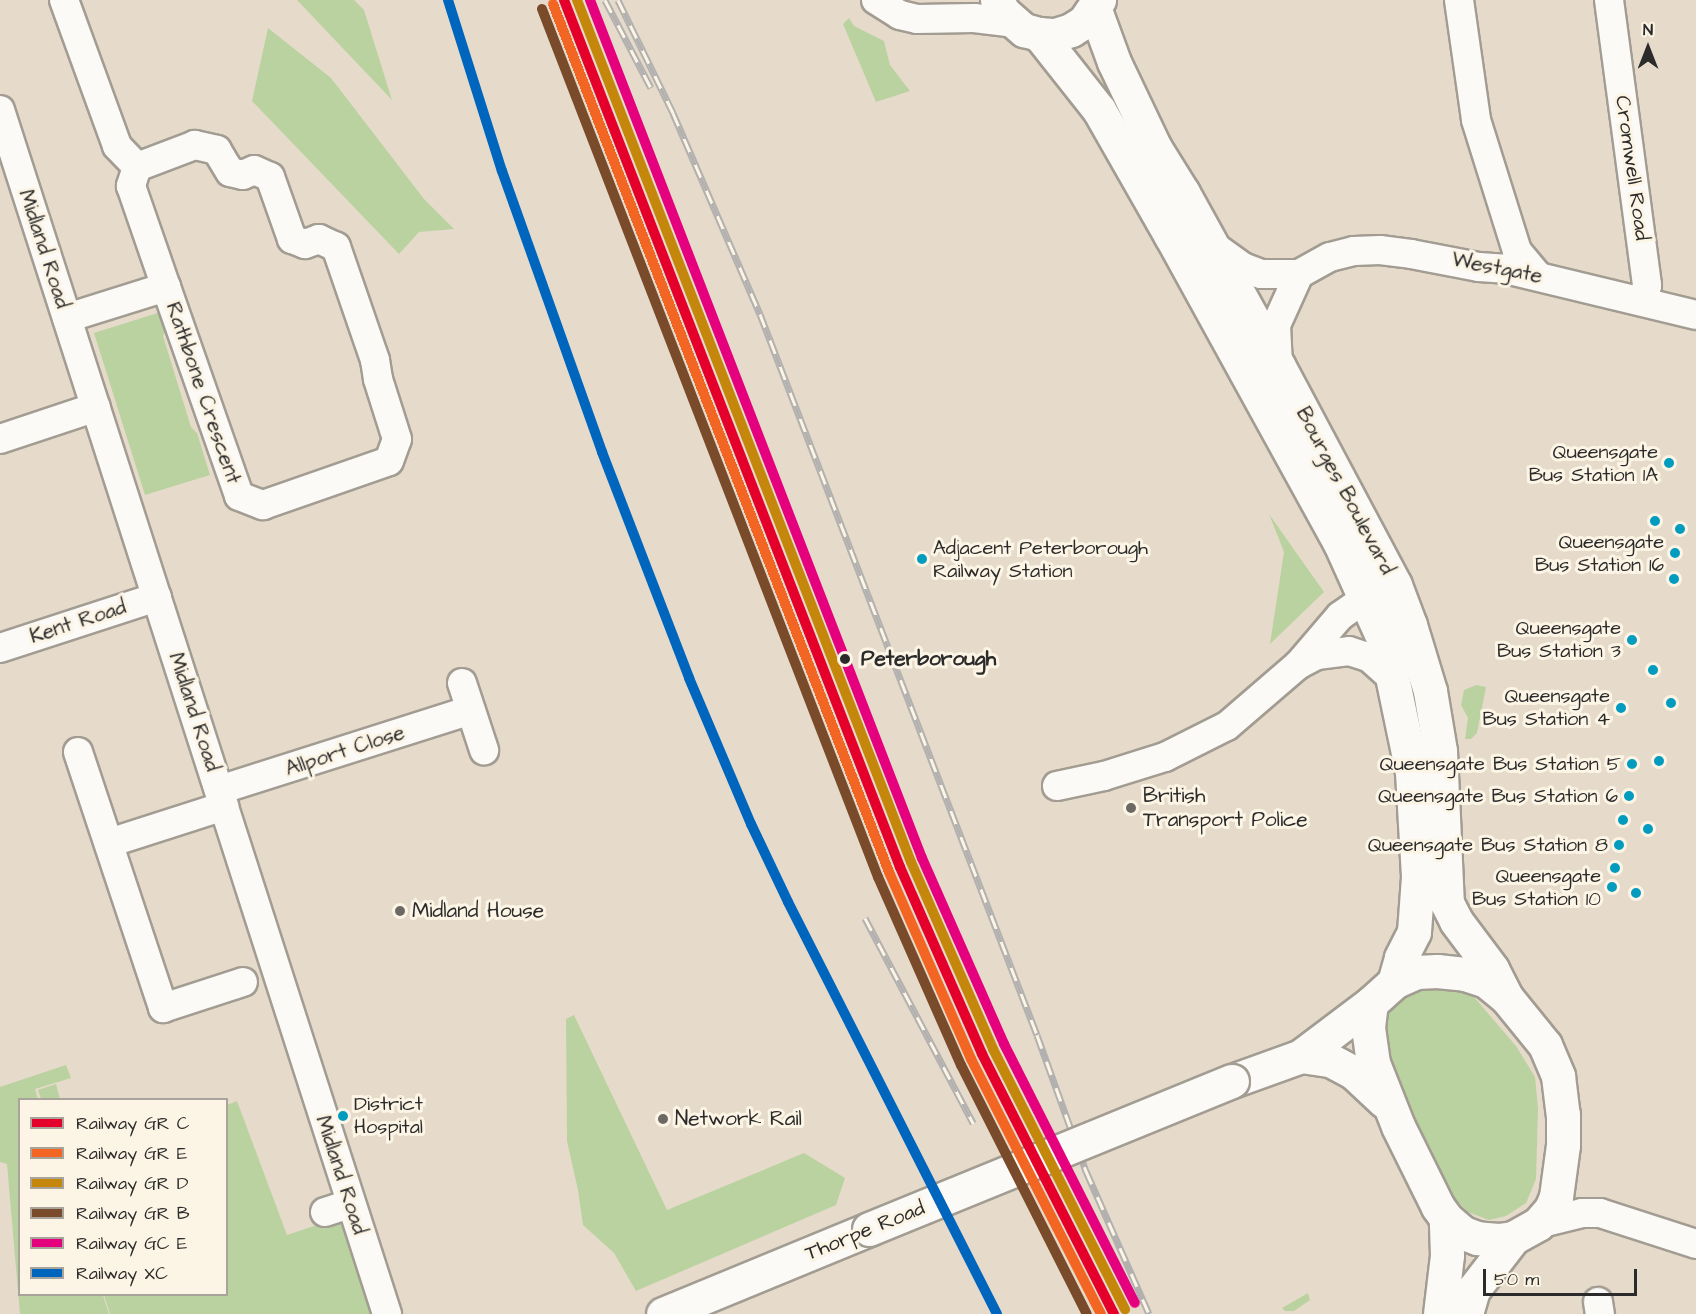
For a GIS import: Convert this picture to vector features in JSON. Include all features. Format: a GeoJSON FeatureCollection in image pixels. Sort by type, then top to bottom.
{"type":"FeatureCollection","features":[{"type":"Feature","properties":{"kind":"main road"},"geometry":{"type":"LineString","coordinates":[[1017,19],[1055,35],[1071,30],[1084,22],[1097,5]]}},
{"type":"Feature","properties":{"kind":"main road","name":"Bourges Boulevard"},"geometry":{"type":"LineString","coordinates":[[1097,5],[1114,62],[1155,148],[1183,192],[1392,579],[1410,625],[1430,691],[1440,751],[1447,903],[1456,921],[1492,969],[1506,997]]}},
{"type":"Feature","properties":{"kind":"main road","name":"Bourges Boulevard"},"geometry":{"type":"LineString","coordinates":[[1017,19],[1098,110],[1322,510],[1385,643],[1412,772],[1418,877],[1414,932],[1383,993],[1369,1044],[1388,1104]]}},
{"type":"Feature","properties":{"kind":"main road","name":"Thorpe Road"},"geometry":{"type":"LineString","coordinates":[[663,1314],[1232,1081],[1301,1056],[1383,993],[1416,972],[1437,970],[1466,974],[1486,981],[1506,997]]}},
{"type":"Feature","properties":{"kind":"main road"},"geometry":{"type":"LineString","coordinates":[[1467,1314],[1473,1290],[1526,1231],[1551,1209],[1559,1180],[1563,1114],[1558,1077],[1545,1046],[1506,997]]}},
{"type":"Feature","properties":{"kind":"main road","name":"Thorpe Road"},"geometry":{"type":"LineString","coordinates":[[1301,1056],[1330,1060],[1353,1072],[1388,1104]]}},
{"type":"Feature","properties":{"kind":"main road"},"geometry":{"type":"LineString","coordinates":[[1388,1104],[1438,1207],[1446,1218],[1463,1233],[1477,1238],[1498,1240],[1526,1231]]}},
{"type":"Feature","properties":{"kind":"main road"},"geometry":{"type":"LineString","coordinates":[[1440,1314],[1447,1255],[1446,1218]]}},
{"type":"Feature","properties":{"kind":"street"},"geometry":{"type":"LineString","coordinates":[[64,0],[117,146],[137,167]]}},
{"type":"Feature","properties":{"kind":"street"},"geometry":{"type":"LineString","coordinates":[[876,0],[900,15],[928,19],[1017,19]]}},
{"type":"Feature","properties":{"kind":"street"},"geometry":{"type":"LineString","coordinates":[[928,19],[965,0]]}},
{"type":"Feature","properties":{"kind":"street"},"geometry":{"type":"LineString","coordinates":[[1459,0],[1476,120],[1517,251],[1537,275]]}},
{"type":"Feature","properties":{"kind":"street","name":"Cromwell Road"},"geometry":{"type":"LineString","coordinates":[[1609,0],[1647,285],[1644,301]]}},
{"type":"Feature","properties":{"kind":"street","name":"Midland Road"},"geometry":{"type":"LineString","coordinates":[[0,110],[221,798],[338,1208],[387,1314]]}},
{"type":"Feature","properties":{"kind":"street","name":"Rathbone Crescent"},"geometry":{"type":"LineString","coordinates":[[195,145],[217,150],[230,172],[243,175],[254,170],[270,177],[292,239],[305,244],[319,239],[336,247],[375,360],[378,379],[397,439],[389,461],[263,505],[239,496],[166,287],[131,186],[137,167],[195,145]]}},
{"type":"Feature","properties":{"kind":"street"},"geometry":{"type":"LineString","coordinates":[[1479,267],[1498,234],[1503,209]]}},
{"type":"Feature","properties":{"kind":"street","name":"Westgate"},"geometry":{"type":"LineString","coordinates":[[1209,243],[1243,267],[1261,274],[1299,274],[1330,257],[1354,251],[1380,250],[1438,257],[1479,267],[1537,275],[1696,315]]}},
{"type":"Feature","properties":{"kind":"street"},"geometry":{"type":"LineString","coordinates":[[1278,365],[1276,325],[1299,274]]}},
{"type":"Feature","properties":{"kind":"street","name":"Rathbone Crescent"},"geometry":{"type":"LineString","coordinates":[[67,318],[166,287]]}},
{"type":"Feature","properties":{"kind":"street"},"geometry":{"type":"LineString","coordinates":[[0,440],[96,407]]}},
{"type":"Feature","properties":{"kind":"street","name":"Kent Road"},"geometry":{"type":"LineString","coordinates":[[0,648],[157,597]]}},
{"type":"Feature","properties":{"kind":"street"},"geometry":{"type":"LineString","coordinates":[[1057,786],[1104,776],[1175,752],[1227,726],[1298,665],[1334,622],[1364,599],[1396,611],[1410,625]]}},
{"type":"Feature","properties":{"kind":"street"},"geometry":{"type":"LineString","coordinates":[[1298,665],[1317,655],[1349,651],[1370,658],[1392,678]]}},
{"type":"Feature","properties":{"kind":"street"},"geometry":{"type":"LineString","coordinates":[[462,683],[484,750]]}},
{"type":"Feature","properties":{"kind":"street","name":"Allport Close"},"geometry":{"type":"LineString","coordinates":[[109,843],[221,798],[471,710]]}},
{"type":"Feature","properties":{"kind":"street"},"geometry":{"type":"LineString","coordinates":[[78,752],[163,1008],[243,982]]}},
{"type":"Feature","properties":{"kind":"street"},"geometry":{"type":"LineString","coordinates":[[1526,1231],[1582,1213],[1600,1213],[1696,1244]]}},
{"type":"Feature","properties":{"kind":"green space"},"geometry":{"type":"Polygon","coordinates":[[[297,0],[354,0],[364,10],[392,100],[297,0]]]}},
{"type":"Feature","properties":{"kind":"green space"},"geometry":{"type":"Polygon","coordinates":[[[849,18],[854,26],[884,41],[890,65],[910,91],[876,102],[843,24],[849,18]]]}},
{"type":"Feature","properties":{"kind":"green space"},"geometry":{"type":"Polygon","coordinates":[[[268,28],[331,78],[424,199],[454,229],[419,232],[399,254],[252,101],[268,28]]]}},
{"type":"Feature","properties":{"kind":"green space"},"geometry":{"type":"Polygon","coordinates":[[[164,311],[168,325],[163,336],[191,427],[197,433],[210,475],[145,495],[94,333],[164,311]]]}},
{"type":"Feature","properties":{"kind":"green space"},"geometry":{"type":"Polygon","coordinates":[[[1269,514],[1324,592],[1270,644],[1284,552],[1269,514]]]}},
{"type":"Feature","properties":{"kind":"green space"},"geometry":{"type":"Polygon","coordinates":[[[1476,685],[1486,687],[1477,733],[1471,739],[1465,739],[1468,718],[1461,705],[1464,690],[1476,685]]]}},
{"type":"Feature","properties":{"kind":"green space"},"geometry":{"type":"Polygon","coordinates":[[[1417,987],[1461,987],[1474,997],[1516,1046],[1535,1077],[1538,1109],[1536,1179],[1526,1203],[1506,1216],[1489,1220],[1468,1212],[1454,1198],[1390,1070],[1383,1014],[1390,1001],[1417,987]]]}},
{"type":"Feature","properties":{"kind":"green space"},"geometry":{"type":"Polygon","coordinates":[[[574,1015],[667,1210],[804,1153],[845,1178],[836,1205],[636,1291],[614,1253],[583,1225],[567,1141],[566,1019],[574,1015]]]}},
{"type":"Feature","properties":{"kind":"green space"},"geometry":{"type":"Polygon","coordinates":[[[66,1065],[71,1078],[35,1089],[38,1098],[18,1098],[18,1291],[7,1164],[0,1162],[0,1087],[66,1065]]]}},
{"type":"Feature","properties":{"kind":"green space"},"geometry":{"type":"Polygon","coordinates":[[[56,1084],[60,1098],[41,1098],[38,1090],[56,1084]]]}},
{"type":"Feature","properties":{"kind":"green space"},"geometry":{"type":"Polygon","coordinates":[[[237,1101],[287,1235],[341,1217],[370,1314],[110,1314],[104,1296],[228,1296],[228,1105],[237,1101]]]}},
{"type":"Feature","properties":{"kind":"green space"},"geometry":{"type":"Polygon","coordinates":[[[1308,1293],[1310,1300],[1294,1311],[1285,1311],[1282,1308],[1308,1293]]]}},
{"type":"Feature","properties":{"kind":"green space"},"geometry":{"type":"Polygon","coordinates":[[[18,1296],[103,1296],[109,1314],[20,1314],[18,1296]]]}},
{"type":"Feature","properties":{"kind":"railway"},"geometry":{"type":"LineString","coordinates":[[605,0],[651,88]]}},
{"type":"Feature","properties":{"kind":"railway"},"geometry":{"type":"LineString","coordinates":[[618,0],[673,113],[760,314],[1037,1035],[1086,1171],[1149,1314]]}},
{"type":"Feature","properties":{"kind":"railway"},"geometry":{"type":"LineString","coordinates":[[865,918],[973,1123]]}},
{"type":"Feature","properties":{"kind":"transit line"},"geometry":{"type":"LineString","coordinates":[[564,0],[900,867],[982,1054],[1114,1314]]}},
{"type":"Feature","properties":{"kind":"transit line"},"geometry":{"type":"LineString","coordinates":[[577,0],[911,862],[993,1049],[1125,1309]]}},
{"type":"Feature","properties":{"kind":"transit line"},"geometry":{"type":"LineString","coordinates":[[590,0],[922,858],[1004,1044],[1135,1303]]}},
{"type":"Feature","properties":{"kind":"transit line"},"geometry":{"type":"LineString","coordinates":[[553,4],[889,872],[971,1059],[1101,1314]]}},
{"type":"Feature","properties":{"kind":"transit line"},"geometry":{"type":"LineString","coordinates":[[542,9],[878,877],[961,1065],[1087,1314]]}},
{"type":"Feature","properties":{"kind":"rail line","name":"XC"},"geometry":{"type":"LineString","coordinates":[[448,0],[502,171],[602,452],[689,678],[751,824],[788,902],[997,1314]]}},
{"type":"Feature","properties":{"kind":"place","name":"Queensgate Bus Station 1A"},"geometry":{"type":"Point","coordinates":[1669,463]}},
{"type":"Feature","properties":{"kind":"place","name":"Queensgate Bus Station 16"},"geometry":{"type":"Point","coordinates":[1675,553]}},
{"type":"Feature","properties":{"kind":"place","name":"Adjacent Peterborough Railway Station"},"geometry":{"type":"Point","coordinates":[922,559]}},
{"type":"Feature","properties":{"kind":"place","name":"Queensgate Bus Station 3"},"geometry":{"type":"Point","coordinates":[1632,640]}},
{"type":"Feature","properties":{"kind":"place","name":"Peterborough"},"geometry":{"type":"Point","coordinates":[845,659]}},
{"type":"Feature","properties":{"kind":"place","name":"Queensgate Bus Station 4"},"geometry":{"type":"Point","coordinates":[1621,708]}},
{"type":"Feature","properties":{"kind":"place","name":"Queensgate Bus Station 5"},"geometry":{"type":"Point","coordinates":[1632,764]}},
{"type":"Feature","properties":{"kind":"place","name":"Queensgate Bus Station 6"},"geometry":{"type":"Point","coordinates":[1629,796]}},
{"type":"Feature","properties":{"kind":"place","name":"British Transport Police"},"geometry":{"type":"Point","coordinates":[1131,808]}},
{"type":"Feature","properties":{"kind":"place","name":"Queensgate Bus Station 8"},"geometry":{"type":"Point","coordinates":[1619,845]}},
{"type":"Feature","properties":{"kind":"place","name":"Queensgate Bus Station 10"},"geometry":{"type":"Point","coordinates":[1612,887]}},
{"type":"Feature","properties":{"kind":"place","name":"Midland House"},"geometry":{"type":"Point","coordinates":[400,911]}},
{"type":"Feature","properties":{"kind":"place","name":"District Hospital"},"geometry":{"type":"Point","coordinates":[343,1116]}},
{"type":"Feature","properties":{"kind":"place","name":"Network Rail"},"geometry":{"type":"Point","coordinates":[663,1119]}}]}
